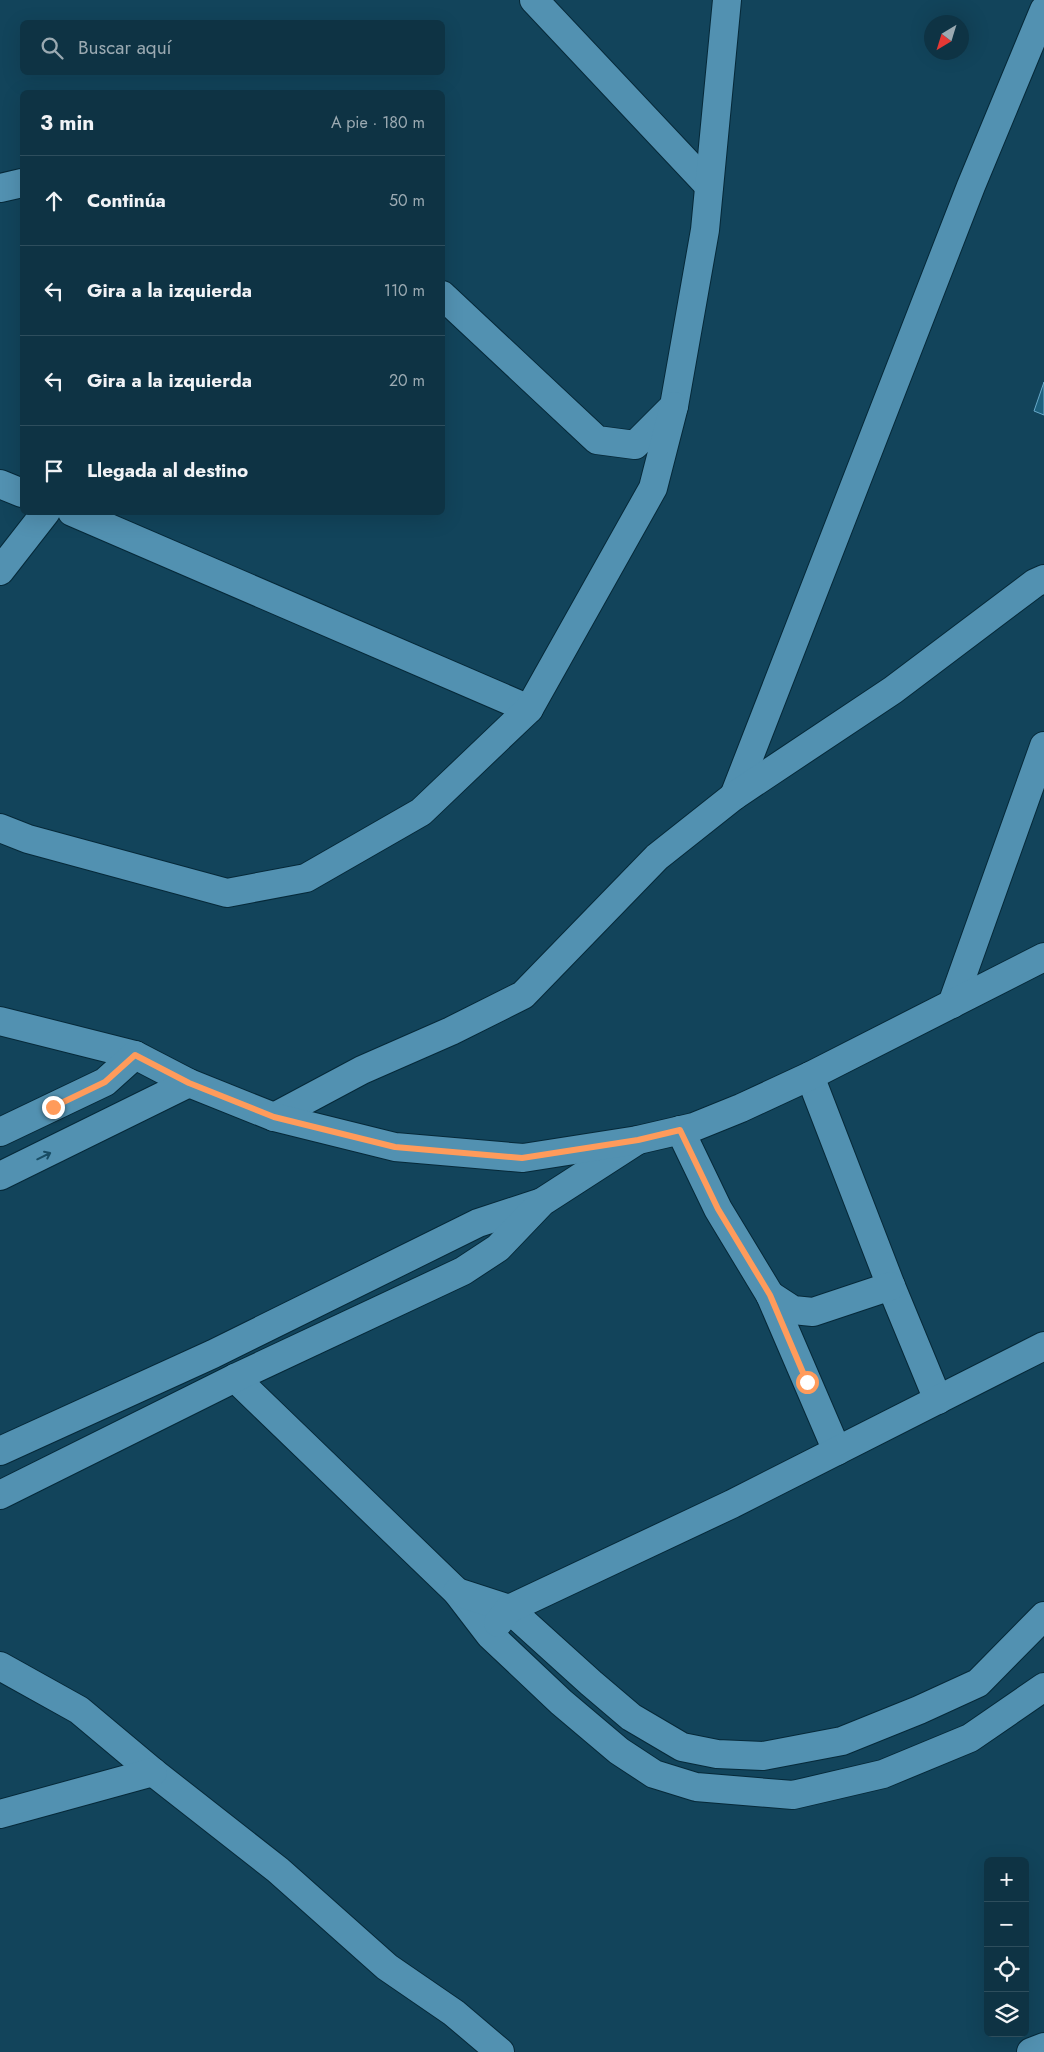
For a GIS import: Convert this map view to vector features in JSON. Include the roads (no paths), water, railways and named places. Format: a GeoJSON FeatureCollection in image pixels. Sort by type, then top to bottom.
{"type":"FeatureCollection","features":[{"type":"Feature","properties":{"kind":"street"},"geometry":{"type":"LineString","coordinates":[[534,0],[709,186]]}},
{"type":"Feature","properties":{"kind":"street"},"geometry":{"type":"LineString","coordinates":[[0,828],[28,839],[227,893],[306,878],[421,812],[529,709],[653,488],[674,406],[705,230],[727,0]]}},
{"type":"Feature","properties":{"kind":"street"},"geometry":{"type":"LineString","coordinates":[[734,796],[971,186],[1044,10]]}},
{"type":"Feature","properties":{"kind":"street"},"geometry":{"type":"LineString","coordinates":[[0,188],[20,183]]}},
{"type":"Feature","properties":{"kind":"street"},"geometry":{"type":"LineString","coordinates":[[445,299],[597,440],[635,445],[674,406]]}},
{"type":"Feature","properties":{"kind":"street"},"geometry":{"type":"LineString","coordinates":[[0,484],[20,491]]}},
{"type":"Feature","properties":{"kind":"street"},"geometry":{"type":"LineString","coordinates":[[0,571],[44,515]]}},
{"type":"Feature","properties":{"kind":"street"},"geometry":{"type":"LineString","coordinates":[[79,515],[529,709]]}},
{"type":"Feature","properties":{"kind":"street"},"geometry":{"type":"LineString","coordinates":[[274,1117],[362,1070],[451,1031],[523,995],[657,857],[734,796],[893,690],[1035,583],[1044,579]]}},
{"type":"Feature","properties":{"kind":"street"},"geometry":{"type":"LineString","coordinates":[[952,1004],[1044,746]]}},
{"type":"Feature","properties":{"kind":"street"},"geometry":{"type":"LineString","coordinates":[[0,1021],[135,1055],[189,1083],[274,1117],[395,1147],[522,1158],[638,1140],[694,1127],[741,1108],[810,1076],[1044,957]]}},
{"type":"Feature","properties":{"kind":"street"},"geometry":{"type":"LineString","coordinates":[[0,1132],[105,1082],[135,1055]]}},
{"type":"Feature","properties":{"kind":"street"},"geometry":{"type":"LineString","coordinates":[[810,1076],[891,1286],[938,1400]]}},
{"type":"Feature","properties":{"kind":"street"},"geometry":{"type":"LineString","coordinates":[[0,1176],[189,1083]]}},
{"type":"Feature","properties":{"kind":"street"},"geometry":{"type":"LineString","coordinates":[[680,1130],[718,1209],[770,1295],[837,1451]]}},
{"type":"Feature","properties":{"kind":"street"},"geometry":{"type":"LineString","coordinates":[[0,1495],[235,1378],[463,1271],[498,1248],[542,1202],[638,1140]]}},
{"type":"Feature","properties":{"kind":"street"},"geometry":{"type":"LineString","coordinates":[[0,1451],[213,1354],[478,1224],[542,1202]]}},
{"type":"Feature","properties":{"kind":"street"},"geometry":{"type":"LineString","coordinates":[[770,1295],[793,1310],[813,1312],[891,1286]]}},
{"type":"Feature","properties":{"kind":"street"},"geometry":{"type":"LineString","coordinates":[[490,1634],[509,1609],[732,1504],[1044,1346]]}},
{"type":"Feature","properties":{"kind":"street"},"geometry":{"type":"LineString","coordinates":[[235,1378],[457,1592],[490,1634],[561,1702],[619,1751],[654,1774],[696,1787],[793,1795],[883,1774],[970,1738],[1044,1686]]}},
{"type":"Feature","properties":{"kind":"street"},"geometry":{"type":"LineString","coordinates":[[457,1592],[509,1609],[631,1717],[682,1747],[717,1754],[763,1756],[842,1741],[919,1710],[978,1683],[1044,1616]]}},
{"type":"Feature","properties":{"kind":"street"},"geometry":{"type":"LineString","coordinates":[[0,1666],[79,1710],[153,1772],[278,1870],[387,1967],[454,2013],[500,2052]]}},
{"type":"Feature","properties":{"kind":"street"},"geometry":{"type":"LineString","coordinates":[[0,1814],[153,1772]]}},
{"type":"Feature","properties":{"kind":"street"},"geometry":{"type":"LineString","coordinates":[[1031,2052],[1044,2046]]}}]}
